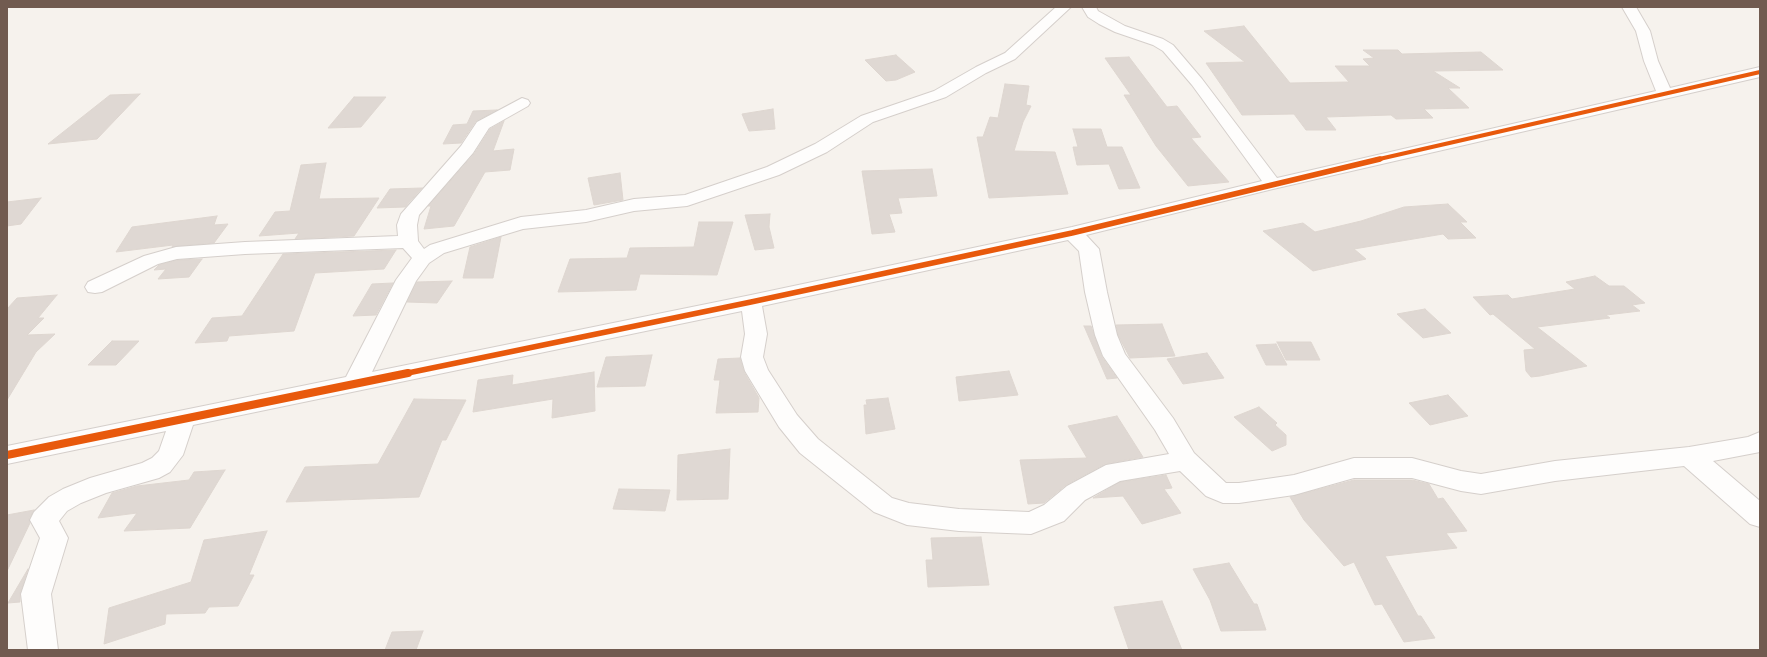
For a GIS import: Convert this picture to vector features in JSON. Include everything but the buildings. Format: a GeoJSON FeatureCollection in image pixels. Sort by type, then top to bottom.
{"type":"FeatureCollection","features":[{"type":"Feature","properties":{"kind":"street"},"geometry":{"type":"LineString","coordinates":[[354,384],[406,280],[422,259],[437,249],[521,223],[586,216],[634,204],[688,200],[778,170],[821,148],[867,119],[940,94],[981,70],[1010,56],[1064,7]]}},
{"type":"Feature","properties":{"kind":"street"},"geometry":{"type":"LineString","coordinates":[[1629,7],[1643,31],[1652,61],[1670,88]]}},
{"type":"Feature","properties":{"kind":"street"},"geometry":{"type":"LineString","coordinates":[[1087,8],[1104,21],[1120,29],[1158,42],[1168,48],[1197,82],[1273,184]]}},
{"type":"Feature","properties":{"kind":"street"},"geometry":{"type":"LineString","coordinates":[[7,455],[751,302],[1072,233],[1670,88],[1760,72]]}},
{"type":"Feature","properties":{"kind":"street"},"geometry":{"type":"LineString","coordinates":[[422,259],[408,242],[407,225],[410,214],[467,149],[483,125],[522,103]]}},
{"type":"Feature","properties":{"kind":"street"},"geometry":{"type":"LineString","coordinates":[[1072,233],[1089,249],[1096,292],[1106,335],[1114,356],[1164,424],[1185,460],[1215,489],[1223,493],[1239,493],[1294,485],[1354,468],[1412,468],[1462,481],[1481,484],[1555,470],[1689,456],[1754,445],[1760,441]]}},
{"type":"Feature","properties":{"kind":"street"},"geometry":{"type":"LineString","coordinates":[[95,287],[151,260],[176,253],[245,248],[408,242]]}},
{"type":"Feature","properties":{"kind":"street"},"geometry":{"type":"LineString","coordinates":[[751,302],[756,334],[752,357],[757,371],[788,421],[809,446],[883,505],[914,515],[959,520],[1031,523],[1054,513],[1076,493],[1114,472],[1141,469],[1185,460]]}},
{"type":"Feature","properties":{"kind":"street"},"geometry":{"type":"LineString","coordinates":[[43,650],[36,594],[54,538],[44,520],[58,504],[72,496],[99,485],[150,471],[161,465],[170,454],[183,419]]}},
{"type":"Feature","properties":{"kind":"street"},"geometry":{"type":"LineString","coordinates":[[1689,456],[1760,516]]}},
{"type":"Feature","properties":{"kind":"cycle path"},"geometry":{"type":"LineString","coordinates":[[7,455],[751,302],[1072,233],[1273,184],[1760,72]]}}]}
